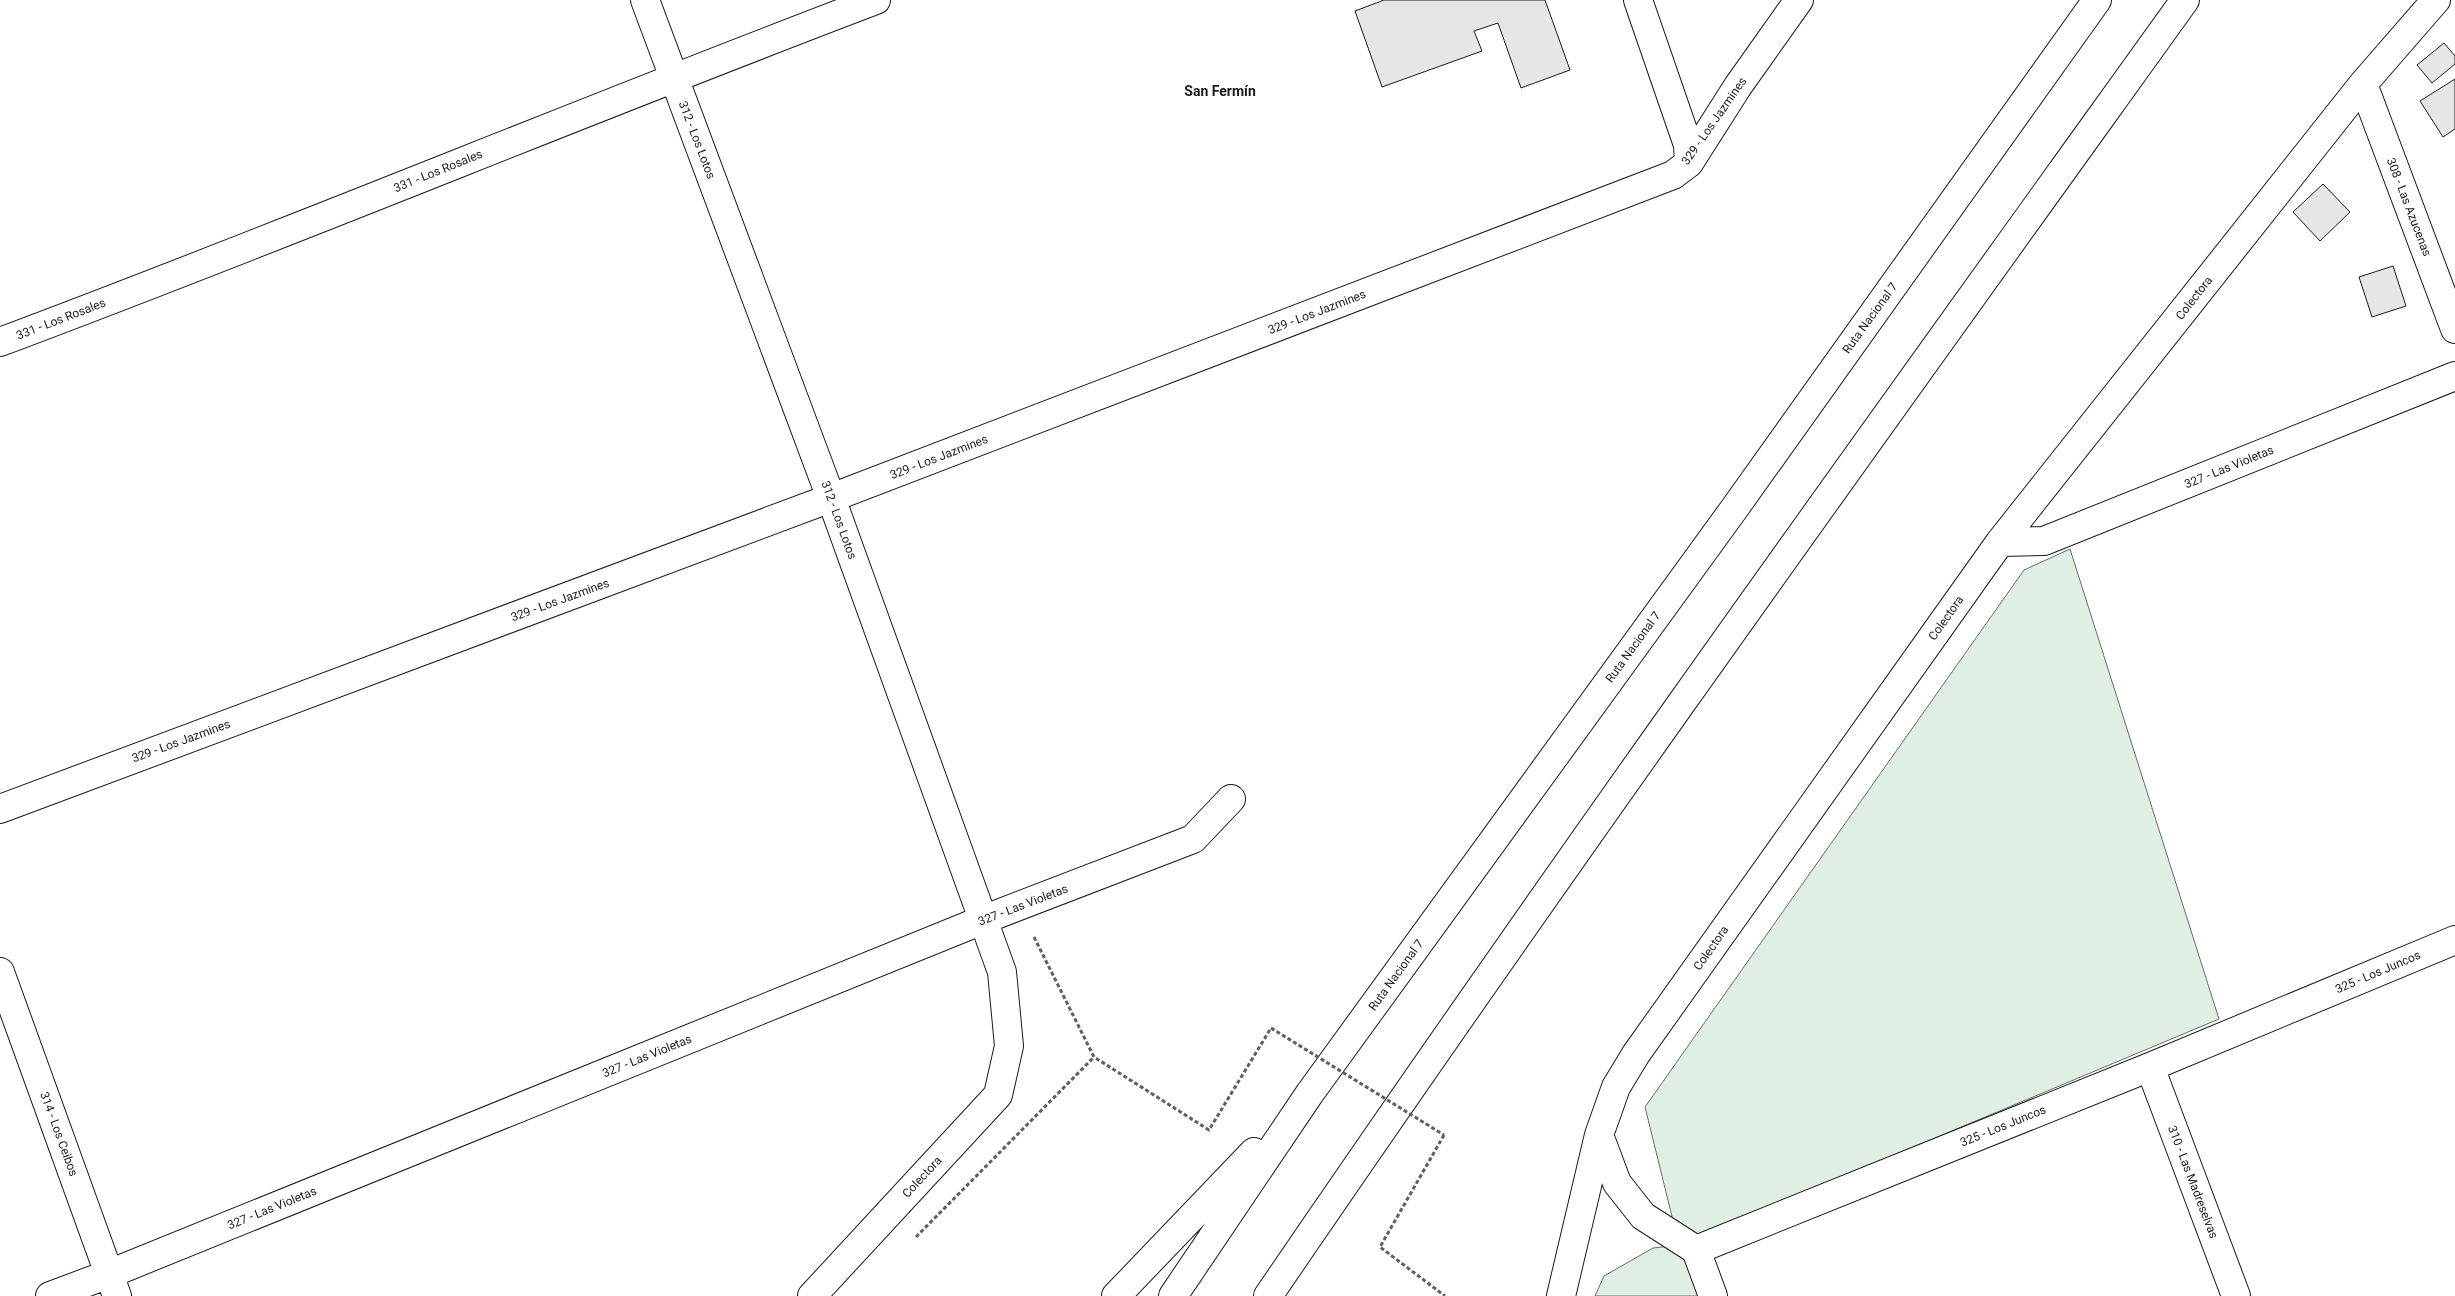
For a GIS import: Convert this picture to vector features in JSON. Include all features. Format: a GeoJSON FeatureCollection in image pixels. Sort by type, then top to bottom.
{"type":"FeatureCollection","features":[{"type":"Feature","properties":{"kind":"main road","name":"312 - Los Lotos"},"geometry":{"type":"LineString","coordinates":[[645,0],[831,498],[985,919],[1002,972],[1009,1046]]}},
{"type":"Feature","properties":{"kind":"main road","name":"331 - Los Rosales"},"geometry":{"type":"LineString","coordinates":[[0,342],[162,282],[674,77],[876,0]]}},
{"type":"Feature","properties":{"kind":"main road"},"geometry":{"type":"LineString","coordinates":[[1638,0],[1688,145],[1688,163]]}},
{"type":"Feature","properties":{"kind":"main road","name":"329 - Los Jazmines"},"geometry":{"type":"LineString","coordinates":[[0,809],[831,498],[1673,175],[1688,163],[1738,86],[1799,0]]}},
{"type":"Feature","properties":{"kind":"main road","name":"Ruta Nacional 7"},"geometry":{"type":"LineString","coordinates":[[1172,1296],[1310,1093],[1734,509],[2097,0]]}},
{"type":"Feature","properties":{"kind":"main road"},"geometry":{"type":"LineString","coordinates":[[1268,1296],[1386,1123],[1791,549],[2185,0]]}},
{"type":"Feature","properties":{"kind":"main road","name":"Colectora"},"geometry":{"type":"LineString","coordinates":[[1561,1296],[1599,1135],[1616,1087],[1636,1054],[2000,542],[2363,84],[2436,0]]}},
{"type":"Feature","properties":{"kind":"main road","name":"308 - Las Azucenas"},"geometry":{"type":"LineString","coordinates":[[2363,84],[2455,329]]}},
{"type":"Feature","properties":{"kind":"main road","name":"327 - Las Violetas"},"geometry":{"type":"LineString","coordinates":[[2000,542],[2044,541],[2455,376]]}},
{"type":"Feature","properties":{"kind":"main road","name":"327 - Las Violetas"},"geometry":{"type":"LineString","coordinates":[[50,1296],[113,1285],[985,919],[1193,839],[1232,799]]}},
{"type":"Feature","properties":{"kind":"main road","name":"325 - Los Juncos"},"geometry":{"type":"LineString","coordinates":[[1696,1250],[2150,1067],[2455,940]]}},
{"type":"Feature","properties":{"kind":"main road","name":"314 - Los Ceibos"},"geometry":{"type":"LineString","coordinates":[[0,972],[113,1285]]}},
{"type":"Feature","properties":{"kind":"main road","name":"Colectora"},"geometry":{"type":"LineString","coordinates":[[812,1296],[998,1095],[1009,1046]]}},
{"type":"Feature","properties":{"kind":"main road","name":"310 - Las Madreselvas"},"geometry":{"type":"LineString","coordinates":[[2150,1067],[2236,1296]]}},
{"type":"Feature","properties":{"kind":"main road"},"geometry":{"type":"LineString","coordinates":[[1116,1296],[1310,1093]]}},
{"type":"Feature","properties":{"kind":"main road"},"geometry":{"type":"LineString","coordinates":[[1599,1135],[1618,1183],[1643,1216],[1696,1250],[1713,1296]]}},
{"type":"Feature","properties":{"kind":"path"},"geometry":{"type":"LineString","coordinates":[[1018,906],[1094,1058],[1209,1130],[1271,1028],[1444,1135],[1380,1247],[1445,1296]]}},
{"type":"Feature","properties":{"kind":"path"},"geometry":{"type":"LineString","coordinates":[[913,1240],[1094,1058]]}},
{"type":"Feature","properties":{"kind":"green space"},"geometry":{"type":"Polygon","coordinates":[[[2070,549],[2219,1019],[1680,1245],[1699,1296],[1595,1296],[1604,1276],[1653,1248],[1679,1245],[1645,1107],[2024,570],[2070,549]]]}},
{"type":"Feature","properties":{"kind":"building"},"geometry":{"type":"Polygon","coordinates":[[[1384,0],[1545,0],[1570,70],[1521,88],[1498,23],[1474,31],[1482,51],[1382,87],[1355,11],[1384,0]]]}},
{"type":"Feature","properties":{"kind":"building"},"geometry":{"type":"Polygon","coordinates":[[[2444,43],[2455,56],[2455,64],[2432,83],[2417,65],[2444,43]]]}},
{"type":"Feature","properties":{"kind":"building"},"geometry":{"type":"Polygon","coordinates":[[[2455,79],[2455,129],[2443,137],[2420,101],[2455,79]]]}},
{"type":"Feature","properties":{"kind":"building"},"geometry":{"type":"Polygon","coordinates":[[[2323,184],[2350,212],[2320,241],[2293,212],[2323,184]]]}},
{"type":"Feature","properties":{"kind":"building"},"geometry":{"type":"Polygon","coordinates":[[[2393,266],[2406,306],[2372,317],[2359,277],[2393,266]]]}},
{"type":"Feature","properties":{"kind":"district","name":"San Fermín"},"geometry":{"type":"Point","coordinates":[1220,91]}}]}
